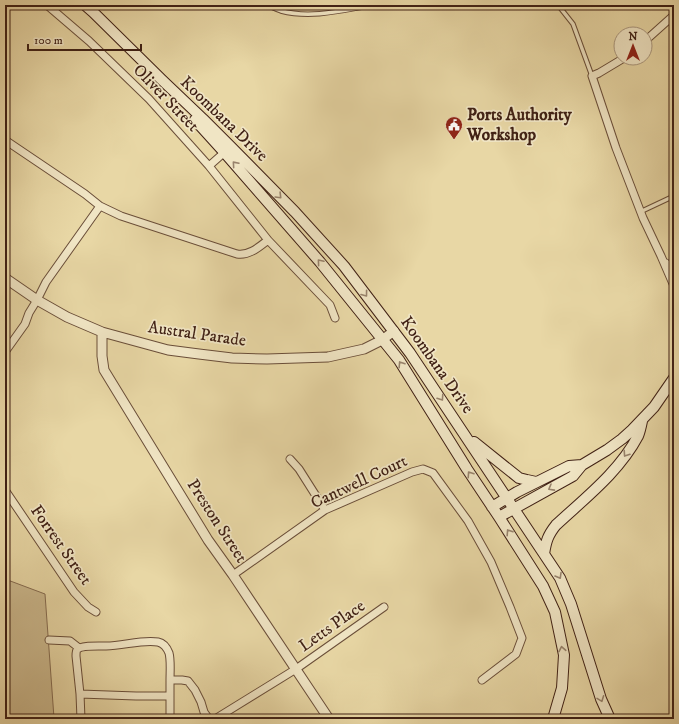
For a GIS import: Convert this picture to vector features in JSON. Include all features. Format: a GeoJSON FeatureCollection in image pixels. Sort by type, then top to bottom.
{"type":"FeatureCollection","features":[{"type":"Feature","properties":{"kind":"main road","name":"Koombana Drive"},"geometry":{"type":"LineString","coordinates":[[85,5],[203,119],[399,360],[467,469],[543,586],[555,612],[564,655],[562,688],[553,719]]}},
{"type":"Feature","properties":{"kind":"main road","name":"Koombana Drive"},"geometry":{"type":"LineString","coordinates":[[228,150],[295,212],[344,266],[410,353],[466,436],[560,578],[571,604],[601,699],[610,719]]}},
{"type":"Feature","properties":{"kind":"main road"},"geometry":{"type":"LineString","coordinates":[[499,517],[573,476],[582,465],[622,439],[654,407],[674,378]]}},
{"type":"Feature","properties":{"kind":"main road"},"geometry":{"type":"LineString","coordinates":[[544,554],[545,543],[556,525],[604,480],[624,458],[638,435],[643,419]]}},
{"type":"Feature","properties":{"kind":"main road"},"geometry":{"type":"LineString","coordinates":[[466,436],[519,478],[536,482]]}},
{"type":"Feature","properties":{"kind":"main road"},"geometry":{"type":"LineString","coordinates":[[492,507],[536,482],[569,466],[582,465]]}},
{"type":"Feature","properties":{"kind":"street","name":"Oliver Street"},"geometry":{"type":"LineString","coordinates":[[47,5],[89,41],[149,99],[209,166],[268,240],[330,305],[335,318]]}},
{"type":"Feature","properties":{"kind":"street"},"geometry":{"type":"LineString","coordinates":[[653,34],[674,15]]}},
{"type":"Feature","properties":{"kind":"street"},"geometry":{"type":"LineString","coordinates":[[613,65],[592,76],[616,148],[640,212],[674,286]]}},
{"type":"Feature","properties":{"kind":"street"},"geometry":{"type":"LineString","coordinates":[[5,140],[85,194],[100,206],[121,216],[242,255],[250,252],[268,240]]}},
{"type":"Feature","properties":{"kind":"street"},"geometry":{"type":"LineString","coordinates":[[209,166],[228,150]]}},
{"type":"Feature","properties":{"kind":"street"},"geometry":{"type":"LineString","coordinates":[[5,352],[25,324],[29,313],[46,282],[100,206]]}},
{"type":"Feature","properties":{"kind":"street"},"geometry":{"type":"LineString","coordinates":[[661,256],[674,272]]}},
{"type":"Feature","properties":{"kind":"street","name":"Austral Parade"},"geometry":{"type":"LineString","coordinates":[[5,278],[37,300],[67,317],[102,332],[168,350],[232,358],[267,359],[328,357],[364,349],[394,332]]}},
{"type":"Feature","properties":{"kind":"street","name":"Preston Street"},"geometry":{"type":"LineString","coordinates":[[102,332],[102,356],[104,370],[208,540],[329,719]]}},
{"type":"Feature","properties":{"kind":"street"},"geometry":{"type":"LineString","coordinates":[[290,459],[299,469],[325,510]]}},
{"type":"Feature","properties":{"kind":"street","name":"Cantwell Court"},"geometry":{"type":"LineString","coordinates":[[233,575],[325,510],[412,472],[423,469],[433,473],[468,521],[491,562],[522,638],[516,654],[482,680]]}},
{"type":"Feature","properties":{"kind":"street","name":"Forrest Street"},"geometry":{"type":"LineString","coordinates":[[5,490],[74,592],[88,607],[96,612]]}},
{"type":"Feature","properties":{"kind":"street","name":"Letts Place"},"geometry":{"type":"LineString","coordinates":[[215,719],[296,669],[384,607]]}},
{"type":"Feature","properties":{"kind":"street"},"geometry":{"type":"LineString","coordinates":[[49,640],[70,641],[79,648]]}},
{"type":"Feature","properties":{"kind":"street"},"geometry":{"type":"LineString","coordinates":[[81,719],[76,650],[85,647],[115,646],[143,642],[160,642],[169,652],[170,719]]}},
{"type":"Feature","properties":{"kind":"street"},"geometry":{"type":"LineString","coordinates":[[170,680],[188,681],[195,690],[204,712],[209,719]]}},
{"type":"Feature","properties":{"kind":"street"},"geometry":{"type":"LineString","coordinates":[[80,694],[170,696]]}},
{"type":"Feature","properties":{"kind":"lane"},"geometry":{"type":"LineString","coordinates":[[267,5],[293,13],[310,14],[374,5]]}},
{"type":"Feature","properties":{"kind":"lane"},"geometry":{"type":"LineString","coordinates":[[558,5],[573,24],[592,76]]}},
{"type":"Feature","properties":{"kind":"lane"},"geometry":{"type":"LineString","coordinates":[[640,212],[674,196]]}},
{"type":"Feature","properties":{"kind":"shaded area"},"geometry":{"type":"Polygon","coordinates":[[[5,579],[45,594],[54,718],[5,718],[5,579]]]}},
{"type":"Feature","properties":{"kind":"place","name":"Ports Authority Workshop"},"geometry":{"type":"Point","coordinates":[454,140]}}]}
